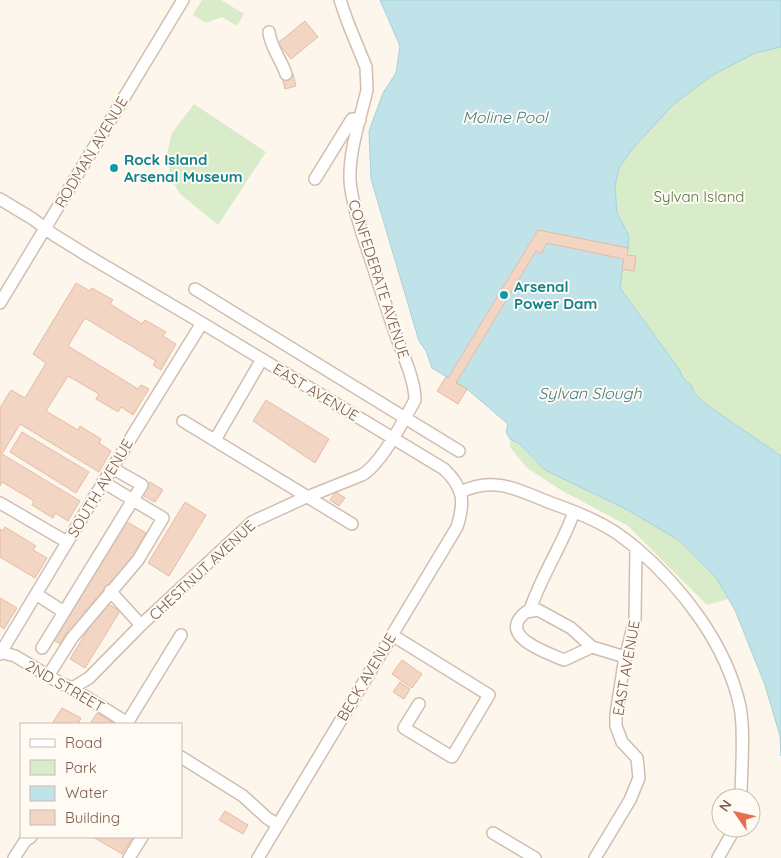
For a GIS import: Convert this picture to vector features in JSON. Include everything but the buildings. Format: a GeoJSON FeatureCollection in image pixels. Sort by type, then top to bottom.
{"type":"FeatureCollection","features":[{"type":"Feature","properties":{"kind":"street","name":"RODMAN AVENUE"},"geometry":{"type":"LineString","coordinates":[[0,303],[182,0]]}},
{"type":"Feature","properties":{"kind":"street","name":"CONFEDERATE AVENUE"},"geometry":{"type":"LineString","coordinates":[[340,0],[366,67],[367,90],[352,158],[350,181],[352,193],[367,247],[415,391],[415,400],[392,438]]}},
{"type":"Feature","properties":{"kind":"street"},"geometry":{"type":"LineString","coordinates":[[269,32],[270,40],[286,74]]}},
{"type":"Feature","properties":{"kind":"street"},"geometry":{"type":"LineString","coordinates":[[315,179],[352,119],[360,120]]}},
{"type":"Feature","properties":{"kind":"street","name":"EAST AVENUE"},"geometry":{"type":"LineString","coordinates":[[0,199],[81,252],[444,469],[454,480],[461,492]]}},
{"type":"Feature","properties":{"kind":"street"},"geometry":{"type":"LineString","coordinates":[[195,290],[459,451]]}},
{"type":"Feature","properties":{"kind":"street","name":"SOUTH AVENUE"},"geometry":{"type":"LineString","coordinates":[[0,653],[202,323]]}},
{"type":"Feature","properties":{"kind":"street"},"geometry":{"type":"LineString","coordinates":[[215,440],[262,359]]}},
{"type":"Feature","properties":{"kind":"street"},"geometry":{"type":"LineString","coordinates":[[183,421],[352,524]]}},
{"type":"Feature","properties":{"kind":"street","name":"CHESTNUT AVENUE"},"geometry":{"type":"LineString","coordinates":[[70,687],[74,687],[89,678],[141,626],[252,522],[362,475],[370,470],[380,458],[392,438]]}},
{"type":"Feature","properties":{"kind":"street"},"geometry":{"type":"LineString","coordinates":[[42,648],[142,486],[112,468]]}},
{"type":"Feature","properties":{"kind":"street"},"geometry":{"type":"LineString","coordinates":[[48,676],[72,638],[138,560],[163,518],[103,482]]}},
{"type":"Feature","properties":{"kind":"street"},"geometry":{"type":"LineString","coordinates":[[461,492],[477,486],[498,484],[574,512],[610,529],[636,548],[663,573],[704,624],[734,684],[740,708],[741,788]]}},
{"type":"Feature","properties":{"kind":"street","name":"BECK AVENUE"},"geometry":{"type":"LineString","coordinates":[[258,858],[457,527],[462,507],[461,492]]}},
{"type":"Feature","properties":{"kind":"street"},"geometry":{"type":"LineString","coordinates":[[0,503],[67,542]]}},
{"type":"Feature","properties":{"kind":"street"},"geometry":{"type":"LineString","coordinates":[[530,610],[536,593],[567,532],[574,512]]}},
{"type":"Feature","properties":{"kind":"street","name":"EAST AVENUE"},"geometry":{"type":"LineString","coordinates":[[595,858],[630,800],[639,778],[637,758],[622,742],[616,726],[616,714],[625,657],[635,619],[636,548]]}},
{"type":"Feature","properties":{"kind":"street"},"geometry":{"type":"LineString","coordinates":[[110,591],[141,626]]}},
{"type":"Feature","properties":{"kind":"street"},"geometry":{"type":"LineString","coordinates":[[36,594],[64,612]]}},
{"type":"Feature","properties":{"kind":"street"},"geometry":{"type":"LineString","coordinates":[[592,647],[564,660],[522,640],[517,630],[517,623],[522,615],[530,610],[538,610],[571,628],[592,647],[625,657]]}},
{"type":"Feature","properties":{"kind":"street"},"geometry":{"type":"LineString","coordinates":[[392,635],[489,694],[452,757],[404,728],[419,704]]}},
{"type":"Feature","properties":{"kind":"street"},"geometry":{"type":"LineString","coordinates":[[129,723],[181,636]]}},
{"type":"Feature","properties":{"kind":"street","name":"2ND STREET"},"geometry":{"type":"LineString","coordinates":[[0,653],[15,656],[70,687],[126,723]]}},
{"type":"Feature","properties":{"kind":"street"},"geometry":{"type":"LineString","coordinates":[[185,759],[243,796],[267,818],[278,825]]}},
{"type":"Feature","properties":{"kind":"street"},"geometry":{"type":"LineString","coordinates":[[493,833],[535,858]]}},
{"type":"Feature","properties":{"kind":"street"},"geometry":{"type":"LineString","coordinates":[[14,858],[25,841],[30,838]]}},
{"type":"Feature","properties":{"kind":"street"},"geometry":{"type":"LineString","coordinates":[[129,858],[141,838]]}},
{"type":"Feature","properties":{"kind":"street"},"geometry":{"type":"LineString","coordinates":[[718,858],[729,838]]}},
{"type":"Feature","properties":{"kind":"green space"},"geometry":{"type":"Polygon","coordinates":[[[202,0],[221,0],[244,14],[237,26],[222,17],[206,23],[193,15],[202,0]]]}},
{"type":"Feature","properties":{"kind":"green space","name":"Sylvan Island"},"geometry":{"type":"Polygon","coordinates":[[[781,47],[781,456],[707,405],[694,393],[692,386],[683,378],[679,369],[620,288],[629,236],[617,213],[615,186],[619,168],[633,148],[673,105],[711,76],[755,53],[781,47]]]}},
{"type":"Feature","properties":{"kind":"green space"},"geometry":{"type":"Polygon","coordinates":[[[194,104],[266,152],[218,225],[180,194],[171,179],[167,153],[172,133],[194,104]]]}},
{"type":"Feature","properties":{"kind":"green space"},"geometry":{"type":"Polygon","coordinates":[[[510,439],[520,444],[545,470],[626,509],[680,541],[716,578],[728,599],[707,605],[628,526],[561,490],[527,468],[510,447],[510,439]]]}},
{"type":"Feature","properties":{"kind":"water"},"geometry":{"type":"Polygon","coordinates":[[[380,0],[781,0],[781,47],[755,53],[711,76],[673,105],[633,148],[619,168],[615,186],[617,213],[629,236],[620,288],[679,369],[683,378],[692,386],[694,393],[707,405],[781,456],[781,756],[780,736],[765,685],[735,610],[716,578],[680,541],[626,509],[545,470],[520,444],[510,439],[506,432],[508,424],[467,389],[432,368],[426,351],[419,341],[371,179],[369,131],[383,93],[396,73],[400,46],[380,0]]]}},
{"type":"Feature","properties":{"kind":"place","name":"Rock Island Arsenal Museum"},"geometry":{"type":"Point","coordinates":[114,168]}},
{"type":"Feature","properties":{"kind":"place","name":"Arsenal Power Dam"},"geometry":{"type":"Point","coordinates":[504,295]}},
{"type":"Feature","properties":{"kind":"water label","name":"Moline Pool"},"geometry":{"type":"Point","coordinates":[505,117]}},
{"type":"Feature","properties":{"kind":"water label","name":"Sylvan Slough"},"geometry":{"type":"Point","coordinates":[590,393]}}]}
